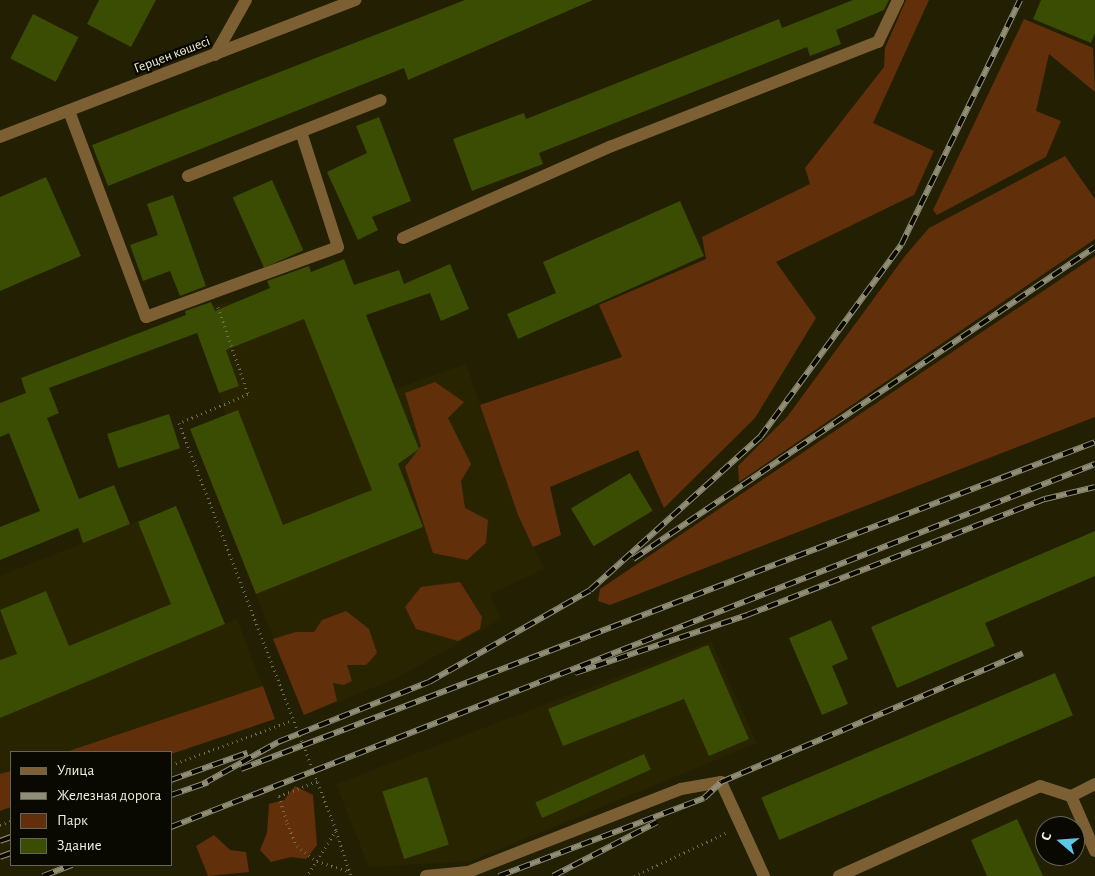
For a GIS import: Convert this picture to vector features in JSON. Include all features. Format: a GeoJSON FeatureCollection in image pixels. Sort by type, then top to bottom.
{"type":"FeatureCollection","features":[{"type":"Feature","properties":{"kind":"street"},"geometry":{"type":"LineString","coordinates":[[215,55],[246,0]]}},
{"type":"Feature","properties":{"kind":"street","name":"Герцен көшесі"},"geometry":{"type":"LineString","coordinates":[[0,137],[355,0]]}},
{"type":"Feature","properties":{"kind":"street"},"geometry":{"type":"LineString","coordinates":[[403,238],[612,146],[878,42],[898,0]]}},
{"type":"Feature","properties":{"kind":"street"},"geometry":{"type":"LineString","coordinates":[[188,176],[381,100]]}},
{"type":"Feature","properties":{"kind":"street"},"geometry":{"type":"LineString","coordinates":[[69,110],[146,317],[338,247],[300,132]]}},
{"type":"Feature","properties":{"kind":"street"},"geometry":{"type":"LineString","coordinates":[[426,876],[468,872],[681,788],[721,782],[764,876]]}},
{"type":"Feature","properties":{"kind":"street"},"geometry":{"type":"LineString","coordinates":[[839,876],[1040,786],[1071,796],[1095,784]]}},
{"type":"Feature","properties":{"kind":"street"},"geometry":{"type":"LineString","coordinates":[[1071,796],[1095,851]]}},
{"type":"Feature","properties":{"kind":"path"},"geometry":{"type":"LineString","coordinates":[[213,292],[248,394],[179,423],[318,782],[351,874]]}},
{"type":"Feature","properties":{"kind":"path"},"geometry":{"type":"LineString","coordinates":[[172,764],[293,720]]}},
{"type":"Feature","properties":{"kind":"path"},"geometry":{"type":"LineString","coordinates":[[318,782],[279,796],[297,846],[317,861],[351,874]]}},
{"type":"Feature","properties":{"kind":"path"},"geometry":{"type":"LineString","coordinates":[[634,876],[740,827]]}},
{"type":"Feature","properties":{"kind":"path"},"geometry":{"type":"LineString","coordinates":[[307,876],[336,830]]}},
{"type":"Feature","properties":{"kind":"shaded area"},"geometry":{"type":"Polygon","coordinates":[[[344,259],[395,389],[466,364],[518,515],[544,569],[490,594],[501,619],[395,679],[304,715],[190,429],[226,415],[219,393],[239,385],[210,306],[238,301],[344,259]]]}},
{"type":"Feature","properties":{"kind":"shaded area"},"geometry":{"type":"Polygon","coordinates":[[[176,506],[225,624],[237,619],[275,719],[172,754],[172,751],[10,751],[10,807],[0,811],[0,576],[176,506]]]}},
{"type":"Feature","properties":{"kind":"shaded area"},"geometry":{"type":"Polygon","coordinates":[[[711,641],[757,743],[471,861],[369,867],[336,784],[711,641]]]}},
{"type":"Feature","properties":{"kind":"green space"},"geometry":{"type":"Polygon","coordinates":[[[906,0],[929,0],[873,123],[934,151],[914,195],[776,262],[816,318],[755,418],[664,508],[638,450],[550,487],[561,535],[533,547],[518,515],[480,405],[622,357],[599,305],[706,259],[702,237],[810,184],[805,168],[884,67],[885,48],[906,0]]]}},
{"type":"Feature","properties":{"kind":"green space"},"geometry":{"type":"Polygon","coordinates":[[[1024,19],[1093,48],[1095,92],[1049,54],[1036,111],[1061,121],[1046,157],[937,215],[933,210],[1024,19]]]}},
{"type":"Feature","properties":{"kind":"green space"},"geometry":{"type":"Polygon","coordinates":[[[1065,156],[1095,199],[1095,239],[739,482],[738,466],[787,417],[905,256],[929,228],[1065,156]]]}},
{"type":"Feature","properties":{"kind":"green space"},"geometry":{"type":"Polygon","coordinates":[[[1095,256],[1095,417],[610,605],[598,601],[600,589],[1095,256]]]}},
{"type":"Feature","properties":{"kind":"green space"},"geometry":{"type":"Polygon","coordinates":[[[435,382],[464,402],[448,418],[471,464],[461,481],[465,508],[488,520],[486,543],[467,560],[433,553],[405,467],[421,446],[405,393],[435,382]]]}},
{"type":"Feature","properties":{"kind":"green space"},"geometry":{"type":"Polygon","coordinates":[[[460,582],[482,617],[480,629],[458,641],[416,629],[405,607],[421,587],[460,582]]]}},
{"type":"Feature","properties":{"kind":"green space"},"geometry":{"type":"Polygon","coordinates":[[[346,611],[369,629],[377,653],[366,665],[347,665],[352,681],[344,685],[333,683],[337,701],[304,715],[273,639],[296,632],[314,632],[322,620],[346,611]]]}},
{"type":"Feature","properties":{"kind":"green space"},"geometry":{"type":"Polygon","coordinates":[[[263,686],[275,719],[172,754],[172,751],[69,751],[263,686]]]}},
{"type":"Feature","properties":{"kind":"green space"},"geometry":{"type":"Polygon","coordinates":[[[10,771],[10,807],[0,811],[0,774],[10,771]]]}},
{"type":"Feature","properties":{"kind":"green space"},"geometry":{"type":"Polygon","coordinates":[[[295,786],[313,795],[317,845],[306,859],[291,857],[271,862],[260,850],[267,833],[269,804],[284,800],[295,786]]]}},
{"type":"Feature","properties":{"kind":"green space"},"geometry":{"type":"Polygon","coordinates":[[[214,835],[230,850],[246,852],[249,872],[208,876],[196,846],[214,835]]]}},
{"type":"Feature","properties":{"kind":"building"},"geometry":{"type":"Polygon","coordinates":[[[99,0],[156,0],[131,47],[87,24],[99,0]]]}},
{"type":"Feature","properties":{"kind":"building"},"geometry":{"type":"Polygon","coordinates":[[[465,0],[593,0],[408,80],[404,68],[108,186],[92,145],[465,0]]]}},
{"type":"Feature","properties":{"kind":"building"},"geometry":{"type":"Polygon","coordinates":[[[853,0],[889,0],[884,10],[836,30],[841,44],[810,56],[807,47],[539,153],[543,164],[472,191],[453,139],[524,113],[526,119],[779,19],[782,28],[853,0]]]}},
{"type":"Feature","properties":{"kind":"building"},"geometry":{"type":"Polygon","coordinates":[[[1041,0],[1095,0],[1095,33],[1091,43],[1033,19],[1041,0]]]}},
{"type":"Feature","properties":{"kind":"building"},"geometry":{"type":"Polygon","coordinates":[[[33,14],[78,37],[56,82],[10,59],[33,14]]]}},
{"type":"Feature","properties":{"kind":"building"},"geometry":{"type":"Polygon","coordinates":[[[379,117],[411,201],[372,217],[378,230],[358,240],[327,172],[367,153],[356,126],[379,117]]]}},
{"type":"Feature","properties":{"kind":"building"},"geometry":{"type":"Polygon","coordinates":[[[46,177],[81,256],[0,291],[0,197],[46,177]]]}},
{"type":"Feature","properties":{"kind":"building"},"geometry":{"type":"Polygon","coordinates":[[[272,180],[303,250],[264,268],[233,197],[272,180]]]}},
{"type":"Feature","properties":{"kind":"building"},"geometry":{"type":"Polygon","coordinates":[[[173,195],[206,286],[180,296],[170,271],[143,281],[130,245],[158,235],[147,204],[173,195]]]}},
{"type":"Feature","properties":{"kind":"building"},"geometry":{"type":"Polygon","coordinates":[[[680,201],[704,256],[518,339],[507,314],[556,293],[543,262],[680,201]]]}},
{"type":"Feature","properties":{"kind":"building"},"geometry":{"type":"Polygon","coordinates":[[[344,259],[354,285],[399,270],[404,284],[450,264],[469,309],[441,321],[430,293],[366,315],[419,449],[398,464],[423,527],[256,594],[190,429],[238,410],[283,525],[372,490],[304,319],[226,350],[239,386],[219,393],[197,333],[49,388],[59,413],[47,418],[79,499],[114,485],[130,524],[83,543],[78,528],[0,560],[0,527],[40,511],[9,433],[0,437],[0,403],[26,393],[21,378],[186,315],[185,311],[211,302],[215,311],[270,288],[267,281],[309,266],[311,272],[344,259]]]}},
{"type":"Feature","properties":{"kind":"building"},"geometry":{"type":"Polygon","coordinates":[[[169,414],[180,448],[118,468],[107,434],[169,414]]]}},
{"type":"Feature","properties":{"kind":"building"},"geometry":{"type":"Polygon","coordinates":[[[630,473],[653,511],[594,546],[571,509],[630,473]]]}},
{"type":"Feature","properties":{"kind":"building"},"geometry":{"type":"Polygon","coordinates":[[[176,506],[225,624],[0,718],[0,660],[17,654],[0,610],[46,591],[69,646],[171,604],[138,522],[176,506]]]}},
{"type":"Feature","properties":{"kind":"building"},"geometry":{"type":"Polygon","coordinates":[[[1095,531],[1095,576],[985,623],[995,646],[897,688],[871,627],[1095,531]]]}},
{"type":"Feature","properties":{"kind":"building"},"geometry":{"type":"Polygon","coordinates":[[[831,620],[848,659],[832,666],[848,704],[822,715],[789,638],[831,620]]]}},
{"type":"Feature","properties":{"kind":"building"},"geometry":{"type":"Polygon","coordinates":[[[708,645],[749,739],[709,756],[684,699],[563,746],[548,709],[708,645]]]}},
{"type":"Feature","properties":{"kind":"building"},"geometry":{"type":"Polygon","coordinates":[[[1055,673],[1073,715],[779,840],[761,798],[1055,673]]]}},
{"type":"Feature","properties":{"kind":"building"},"geometry":{"type":"Polygon","coordinates":[[[644,754],[651,770],[542,818],[535,802],[644,754]]]}},
{"type":"Feature","properties":{"kind":"building"},"geometry":{"type":"Polygon","coordinates":[[[427,777],[449,845],[404,859],[382,792],[427,777]]]}},
{"type":"Feature","properties":{"kind":"building"},"geometry":{"type":"Polygon","coordinates":[[[1017,819],[1035,858],[1035,866],[1038,866],[1043,876],[987,876],[971,840],[1017,819]]]}},
{"type":"Feature","properties":{"kind":"railway"},"geometry":{"type":"LineString","coordinates":[[203,784],[278,742],[429,682],[590,590],[760,437],[901,245],[1020,0]]}},
{"type":"Feature","properties":{"kind":"railway"},"geometry":{"type":"LineString","coordinates":[[633,559],[1095,247]]}},
{"type":"Feature","properties":{"kind":"railway"},"geometry":{"type":"LineString","coordinates":[[241,769],[1095,442]]}},
{"type":"Feature","properties":{"kind":"railway"},"geometry":{"type":"LineString","coordinates":[[172,827],[1095,464]]}},
{"type":"Feature","properties":{"kind":"railway"},"geometry":{"type":"LineString","coordinates":[[575,673],[747,615],[1045,499],[1095,487]]}},
{"type":"Feature","properties":{"kind":"railway"},"geometry":{"type":"LineString","coordinates":[[499,876],[704,798],[721,782],[1023,653]]}},
{"type":"Feature","properties":{"kind":"railway"},"geometry":{"type":"LineString","coordinates":[[172,780],[247,753]]}},
{"type":"Feature","properties":{"kind":"railway"},"geometry":{"type":"LineString","coordinates":[[172,795],[208,782]]}},
{"type":"Feature","properties":{"kind":"railway"},"geometry":{"type":"LineString","coordinates":[[553,876],[657,822]]}},
{"type":"Feature","properties":{"kind":"railway"},"geometry":{"type":"LineString","coordinates":[[0,841],[10,837]]}},
{"type":"Feature","properties":{"kind":"railway"},"geometry":{"type":"LineString","coordinates":[[0,857],[10,853]]}},
{"type":"Feature","properties":{"kind":"railway"},"geometry":{"type":"LineString","coordinates":[[43,876],[69,866]]}}]}
